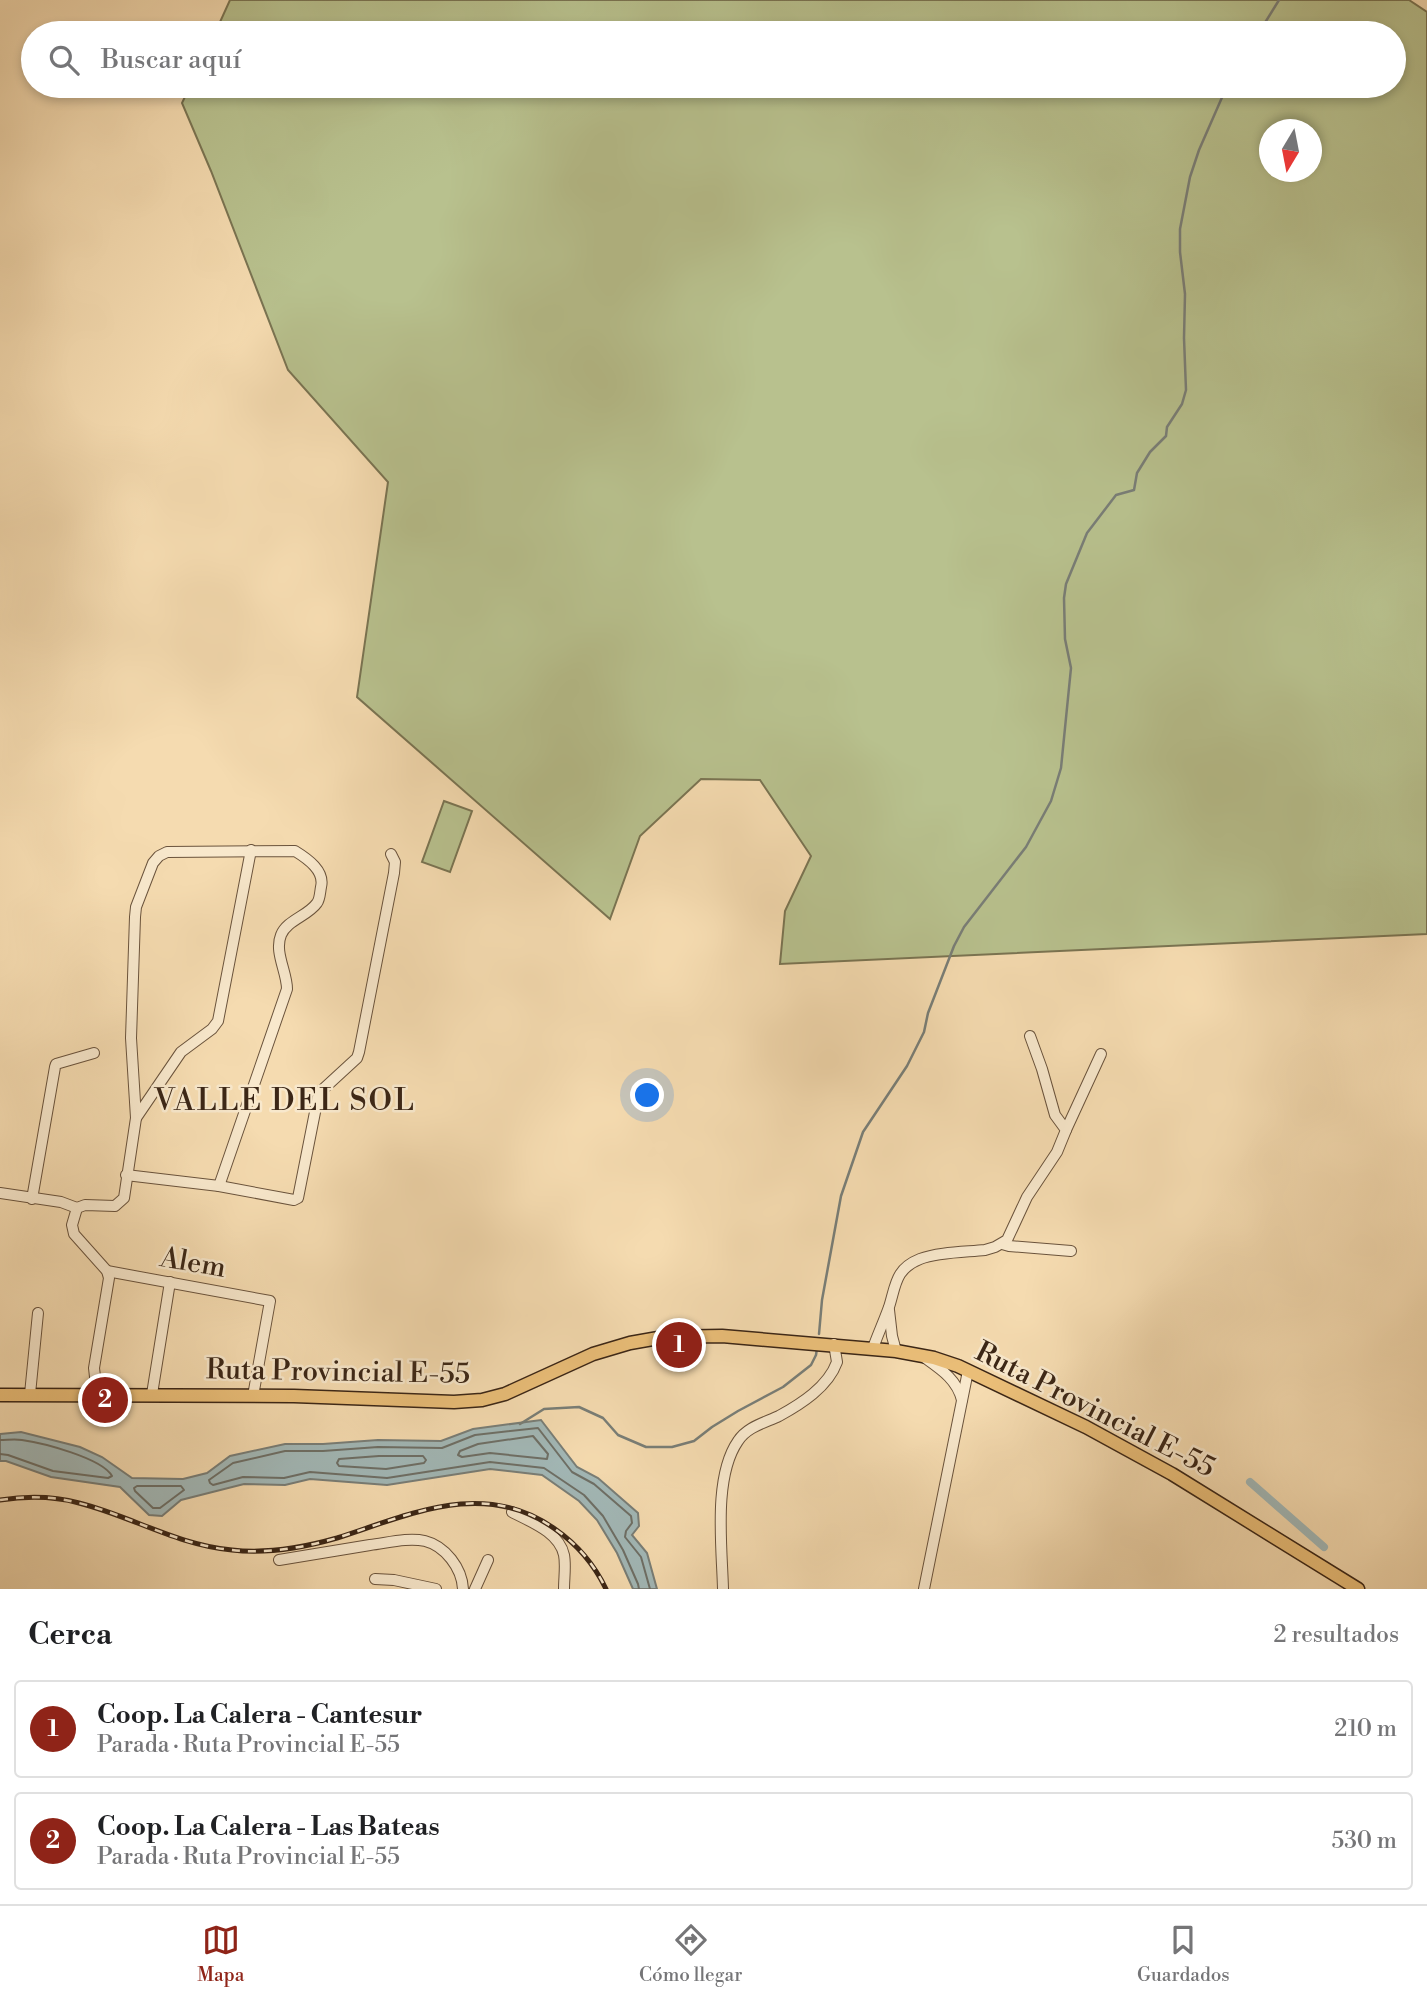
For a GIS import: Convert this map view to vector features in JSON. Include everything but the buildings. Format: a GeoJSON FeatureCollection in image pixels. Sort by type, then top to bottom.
{"type":"FeatureCollection","features":[{"type":"Feature","properties":{"kind":"main road","name":"Ruta Provincial E-55"},"geometry":{"type":"LineString","coordinates":[[0,1395],[152,1394],[469,1401],[505,1394],[593,1354],[647,1340],[703,1336],[897,1351],[922,1355],[968,1371],[1136,1453],[1351,1587]]}},
{"type":"Feature","properties":{"kind":"street"},"geometry":{"type":"LineString","coordinates":[[136,1118],[174,1060],[218,1021],[251,850]]}},
{"type":"Feature","properties":{"kind":"street"},"geometry":{"type":"LineString","coordinates":[[0,1193],[61,1202],[77,1208],[85,1205],[116,1206],[124,1198],[136,1118],[131,1038],[136,907],[153,863],[159,856],[167,852],[295,851],[321,873],[323,881],[316,905],[281,933],[279,950],[287,989],[219,1186]]}},
{"type":"Feature","properties":{"kind":"street"},"geometry":{"type":"LineString","coordinates":[[126,1175],[219,1186],[294,1200],[298,1198],[320,1092],[357,1058],[359,1052],[394,873],[395,862],[390,854]]}},
{"type":"Feature","properties":{"kind":"street"},"geometry":{"type":"LineString","coordinates":[[1030,1036],[1055,1115],[1066,1130]]}},
{"type":"Feature","properties":{"kind":"street"},"geometry":{"type":"LineString","coordinates":[[32,1199],[56,1064],[94,1053]]}},
{"type":"Feature","properties":{"kind":"street"},"geometry":{"type":"LineString","coordinates":[[873,1348],[895,1281],[912,1263],[929,1257],[985,1250],[1002,1244],[1010,1235],[1024,1203],[1057,1152],[1101,1054]]}},
{"type":"Feature","properties":{"kind":"street"},"geometry":{"type":"LineString","coordinates":[[77,1208],[72,1225],[74,1234],[107,1271],[109,1278],[94,1368],[97,1394]]}},
{"type":"Feature","properties":{"kind":"street"},"geometry":{"type":"LineString","coordinates":[[1002,1244],[1009,1247],[1071,1251]]}},
{"type":"Feature","properties":{"kind":"street","name":"Alem"},"geometry":{"type":"LineString","coordinates":[[107,1271],[270,1301],[253,1396]]}},
{"type":"Feature","properties":{"kind":"street"},"geometry":{"type":"LineString","coordinates":[[152,1394],[170,1282]]}},
{"type":"Feature","properties":{"kind":"street"},"geometry":{"type":"LineString","coordinates":[[889,1306],[892,1336],[897,1351]]}},
{"type":"Feature","properties":{"kind":"street"},"geometry":{"type":"LineString","coordinates":[[30,1394],[38,1313]]}},
{"type":"Feature","properties":{"kind":"street"},"geometry":{"type":"LineString","coordinates":[[723,1589],[721,1509],[729,1456],[743,1434],[799,1404],[828,1378],[837,1362],[834,1345]]}},
{"type":"Feature","properties":{"kind":"street"},"geometry":{"type":"LineString","coordinates":[[922,1355],[954,1381],[963,1401]]}},
{"type":"Feature","properties":{"kind":"street"},"geometry":{"type":"LineString","coordinates":[[923,1589],[968,1371]]}},
{"type":"Feature","properties":{"kind":"street"},"geometry":{"type":"LineString","coordinates":[[512,1513],[556,1539],[564,1554],[564,1589]]}},
{"type":"Feature","properties":{"kind":"street"},"geometry":{"type":"LineString","coordinates":[[279,1560],[398,1541],[421,1540],[433,1543],[443,1550],[460,1574],[463,1589]]}},
{"type":"Feature","properties":{"kind":"street"},"geometry":{"type":"LineString","coordinates":[[475,1589],[488,1560]]}},
{"type":"Feature","properties":{"kind":"street"},"geometry":{"type":"LineString","coordinates":[[375,1579],[436,1589]]}},
{"type":"Feature","properties":{"kind":"green space"},"geometry":{"type":"Polygon","coordinates":[[[230,0],[1409,0],[1427,12],[1427,934],[780,964],[785,911],[811,856],[760,780],[701,779],[640,836],[610,919],[357,697],[388,482],[288,370],[182,103],[184,98],[1406,98],[1406,21],[220,21],[230,0]]]}},
{"type":"Feature","properties":{"kind":"green space"},"geometry":{"type":"Polygon","coordinates":[[[444,801],[472,811],[450,872],[422,862],[444,801]]]}},
{"type":"Feature","properties":{"kind":"water"},"geometry":{"type":"Polygon","coordinates":[[[541,1420],[577,1467],[598,1478],[638,1513],[639,1526],[632,1535],[647,1553],[657,1589],[633,1589],[617,1553],[597,1520],[579,1501],[542,1475],[490,1469],[387,1485],[310,1479],[285,1485],[244,1484],[181,1500],[162,1516],[149,1515],[120,1487],[51,1477],[0,1461],[0,1434],[21,1432],[80,1447],[102,1457],[132,1478],[183,1479],[207,1473],[230,1456],[285,1444],[378,1440],[441,1441],[473,1429],[541,1420]]]}},
{"type":"Feature","properties":{"kind":"waterway"},"geometry":{"type":"LineString","coordinates":[[1266,21],[1279,0]]}},
{"type":"Feature","properties":{"kind":"waterway"},"geometry":{"type":"LineString","coordinates":[[819,1334],[822,1300],[841,1196],[863,1132],[907,1066],[924,1032],[928,1013],[964,927],[1026,847],[1051,801],[1061,768],[1071,668],[1065,639],[1066,584],[1087,533],[1116,495],[1134,490],[1137,473],[1150,452],[1166,436],[1167,427],[1182,404],[1186,390],[1185,294],[1180,229],[1190,177],[1222,98]]}},
{"type":"Feature","properties":{"kind":"waterway"},"geometry":{"type":"LineString","coordinates":[[520,1424],[544,1409],[579,1407],[603,1418],[618,1435],[646,1447],[672,1447],[694,1441],[738,1411],[783,1387],[811,1365],[817,1348]]}},
{"type":"Feature","properties":{"kind":"waterway"},"geometry":{"type":"LineString","coordinates":[[1250,1482],[1324,1547]]}},
{"type":"Feature","properties":{"kind":"railway"},"geometry":{"type":"LineString","coordinates":[[0,1500],[40,1497],[59,1499],[98,1509],[192,1542],[232,1550],[258,1551],[324,1542],[391,1520],[446,1506],[474,1503],[501,1506],[528,1514],[563,1535],[585,1556],[606,1589]]}},
{"type":"Feature","properties":{"kind":"place","name":"Coop. La Calera - Cantesur"},"geometry":{"type":"Point","coordinates":[679,1345]}},
{"type":"Feature","properties":{"kind":"place","name":"Coop. La Calera - Las Bateas"},"geometry":{"type":"Point","coordinates":[105,1400]}},
{"type":"Feature","properties":{"kind":"district","name":"VALLE DEL SOL"},"geometry":{"type":"Point","coordinates":[285,1101]}}]}
